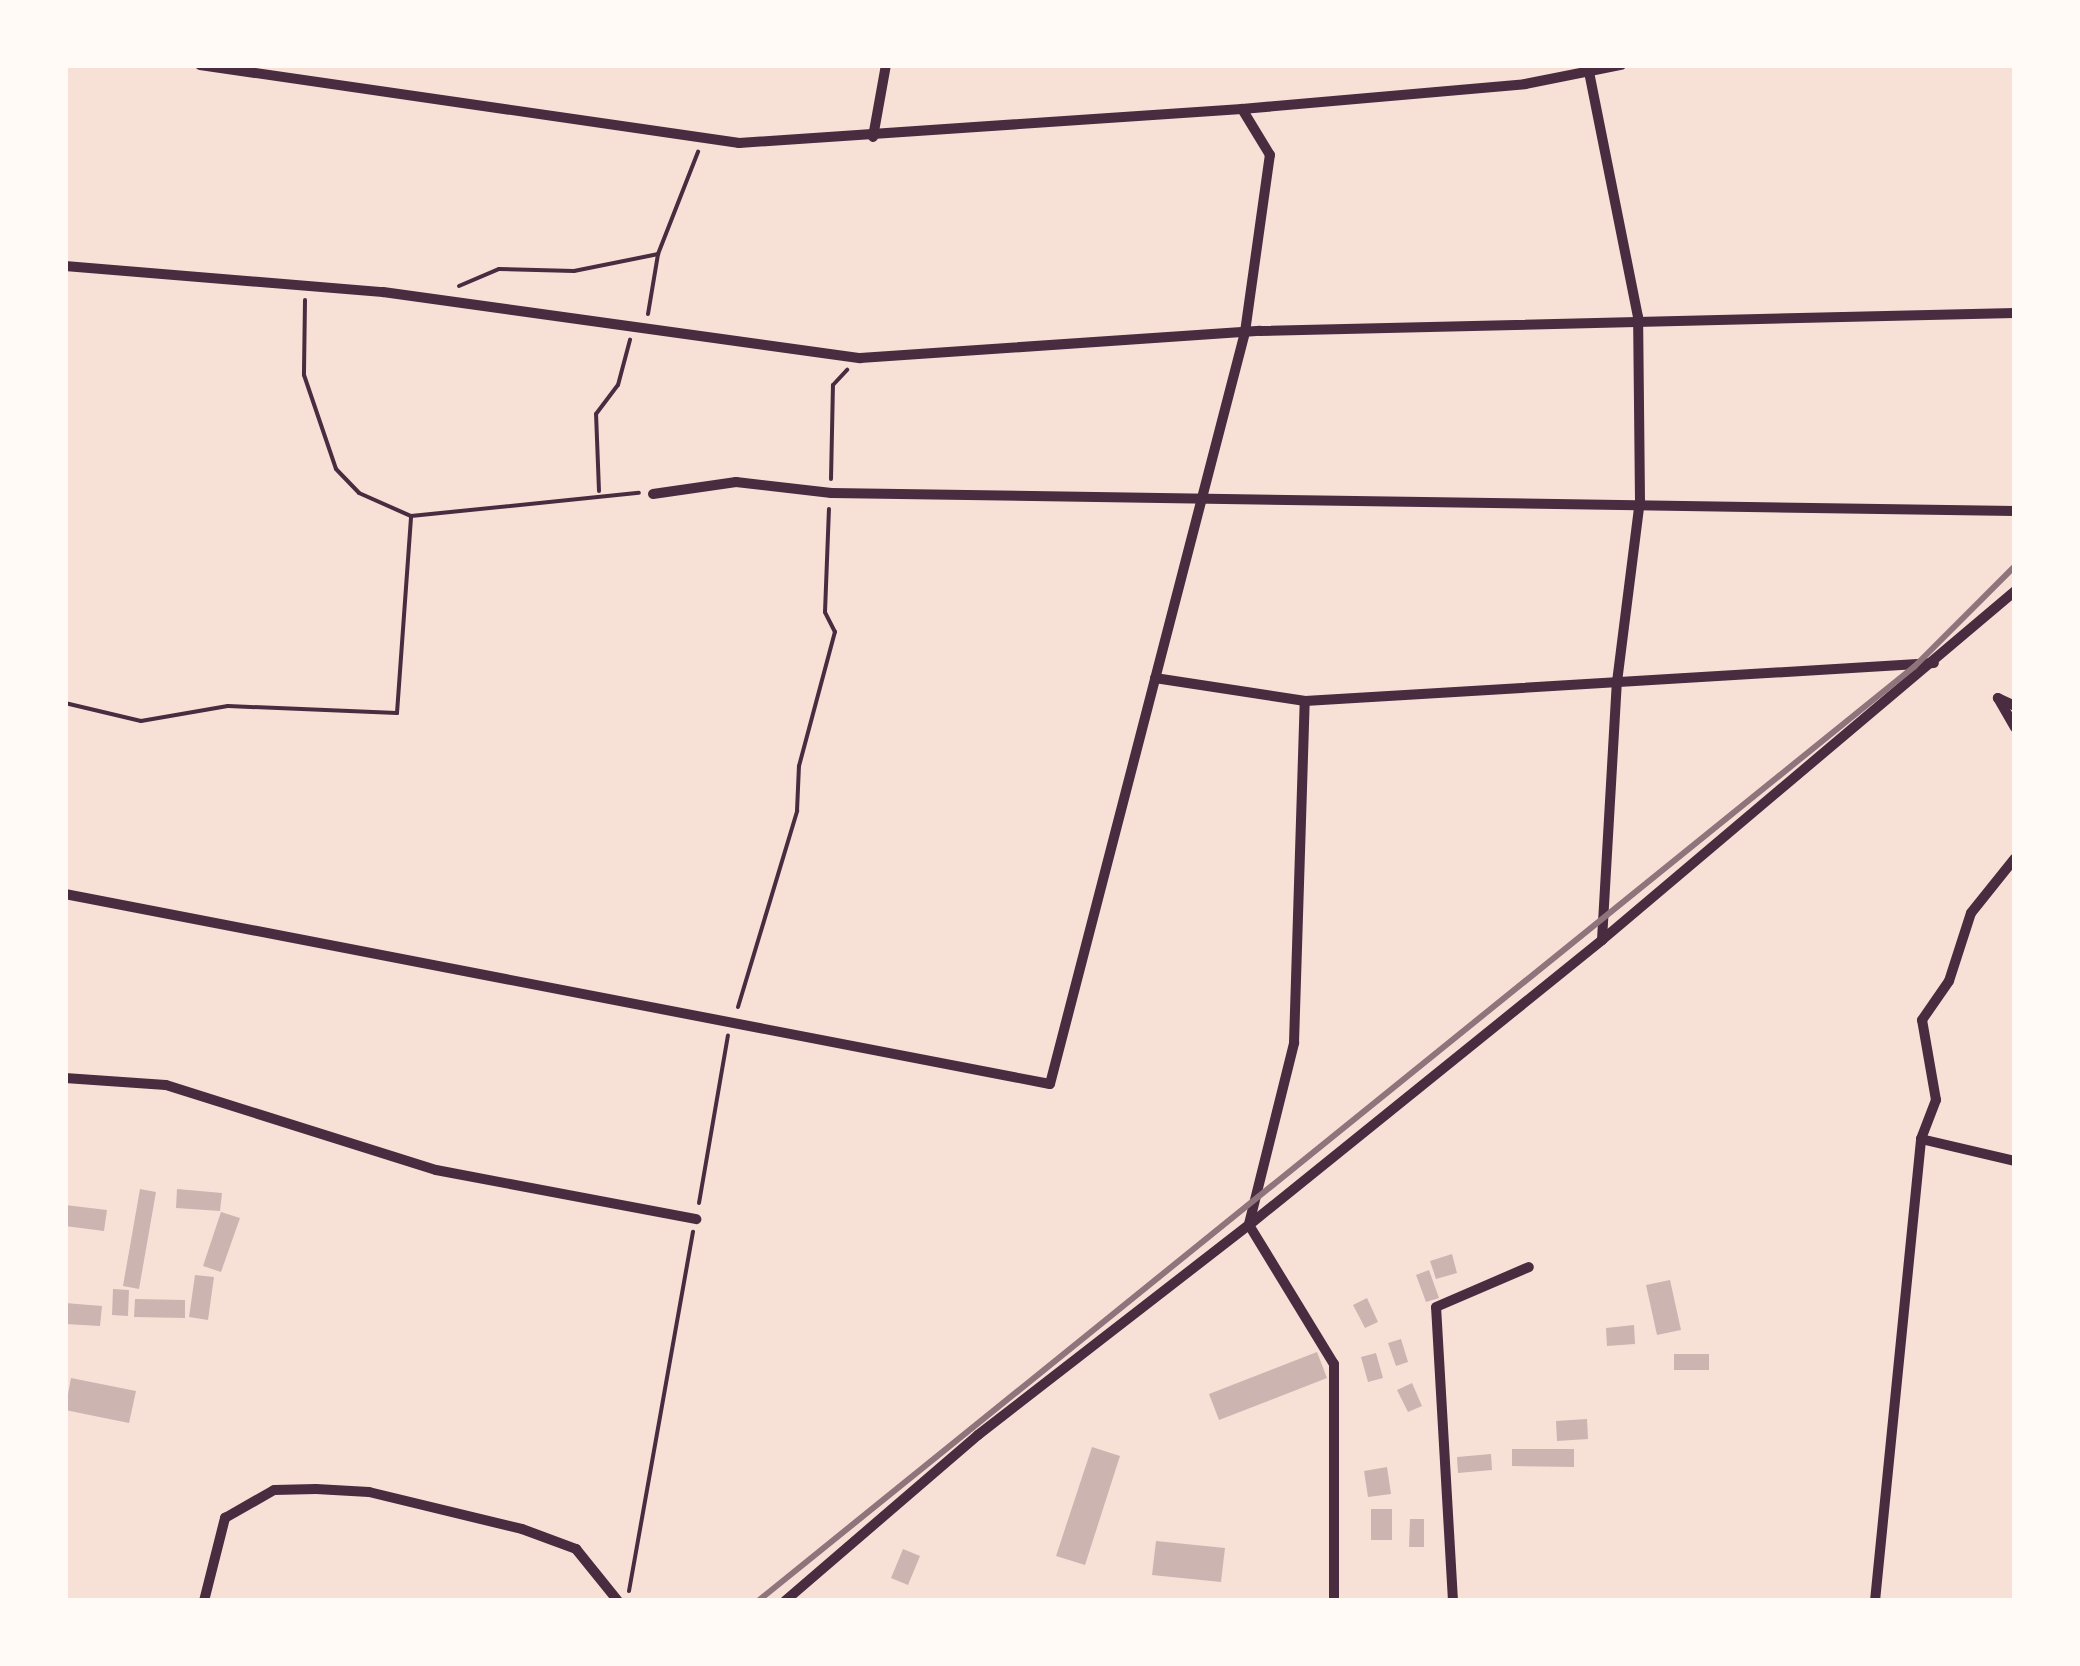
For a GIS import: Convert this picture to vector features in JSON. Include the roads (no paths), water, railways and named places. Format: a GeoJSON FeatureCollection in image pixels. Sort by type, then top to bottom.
{"type":"FeatureCollection","features":[{"type":"Feature","properties":{"kind":"street"},"geometry":{"type":"LineString","coordinates":[[200,65],[740,143],[874,138],[1242,109],[1621,65]]}},
{"type":"Feature","properties":{"kind":"street"},"geometry":{"type":"LineString","coordinates":[[874,138],[886,65]]}},
{"type":"Feature","properties":{"kind":"street"},"geometry":{"type":"LineString","coordinates":[[1589,68],[1638,317],[1640,500],[1617,682],[1602,940]]}},
{"type":"Feature","properties":{"kind":"street"},"geometry":{"type":"LineString","coordinates":[[65,894],[1050,1084],[1245,332],[1270,156],[1242,109]]}},
{"type":"Feature","properties":{"kind":"street"},"geometry":{"type":"LineString","coordinates":[[65,266],[445,300],[860,358],[1245,332],[1638,317],[2015,313]]}},
{"type":"Feature","properties":{"kind":"street"},"geometry":{"type":"LineString","coordinates":[[654,494],[736,482],[831,493],[1201,502],[1640,500],[2015,510]]}},
{"type":"Feature","properties":{"kind":"street"},"geometry":{"type":"LineString","coordinates":[[785,1601],[978,1436],[1602,940],[2015,591]]}},
{"type":"Feature","properties":{"kind":"street"},"geometry":{"type":"LineString","coordinates":[[1155,678],[1305,700],[1934,663]]}},
{"type":"Feature","properties":{"kind":"street"},"geometry":{"type":"LineString","coordinates":[[2015,706],[1998,698],[2015,728]]}},
{"type":"Feature","properties":{"kind":"street"},"geometry":{"type":"LineString","coordinates":[[1305,700],[1294,1042],[1248,1225],[1334,1364],[1334,1601]]}},
{"type":"Feature","properties":{"kind":"street"},"geometry":{"type":"LineString","coordinates":[[1875,1601],[1921,1139],[1936,1100],[1922,1020],[1949,981],[1971,913],[2015,858]]}},
{"type":"Feature","properties":{"kind":"street"},"geometry":{"type":"LineString","coordinates":[[65,1078],[166,1085],[436,1170],[696,1219]]}},
{"type":"Feature","properties":{"kind":"street"},"geometry":{"type":"LineString","coordinates":[[1921,1139],[2015,1161]]}},
{"type":"Feature","properties":{"kind":"street"},"geometry":{"type":"LineString","coordinates":[[1452,1601],[1436,1307],[1529,1267]]}},
{"type":"Feature","properties":{"kind":"street"},"geometry":{"type":"LineString","coordinates":[[204,1601],[225,1518],[247,1499],[316,1489],[369,1492],[558,1542],[576,1549],[618,1601]]}},
{"type":"Feature","properties":{"kind":"railway"},"geometry":{"type":"LineString","coordinates":[[758,1601],[1914,667],[2015,566]]}}]}
